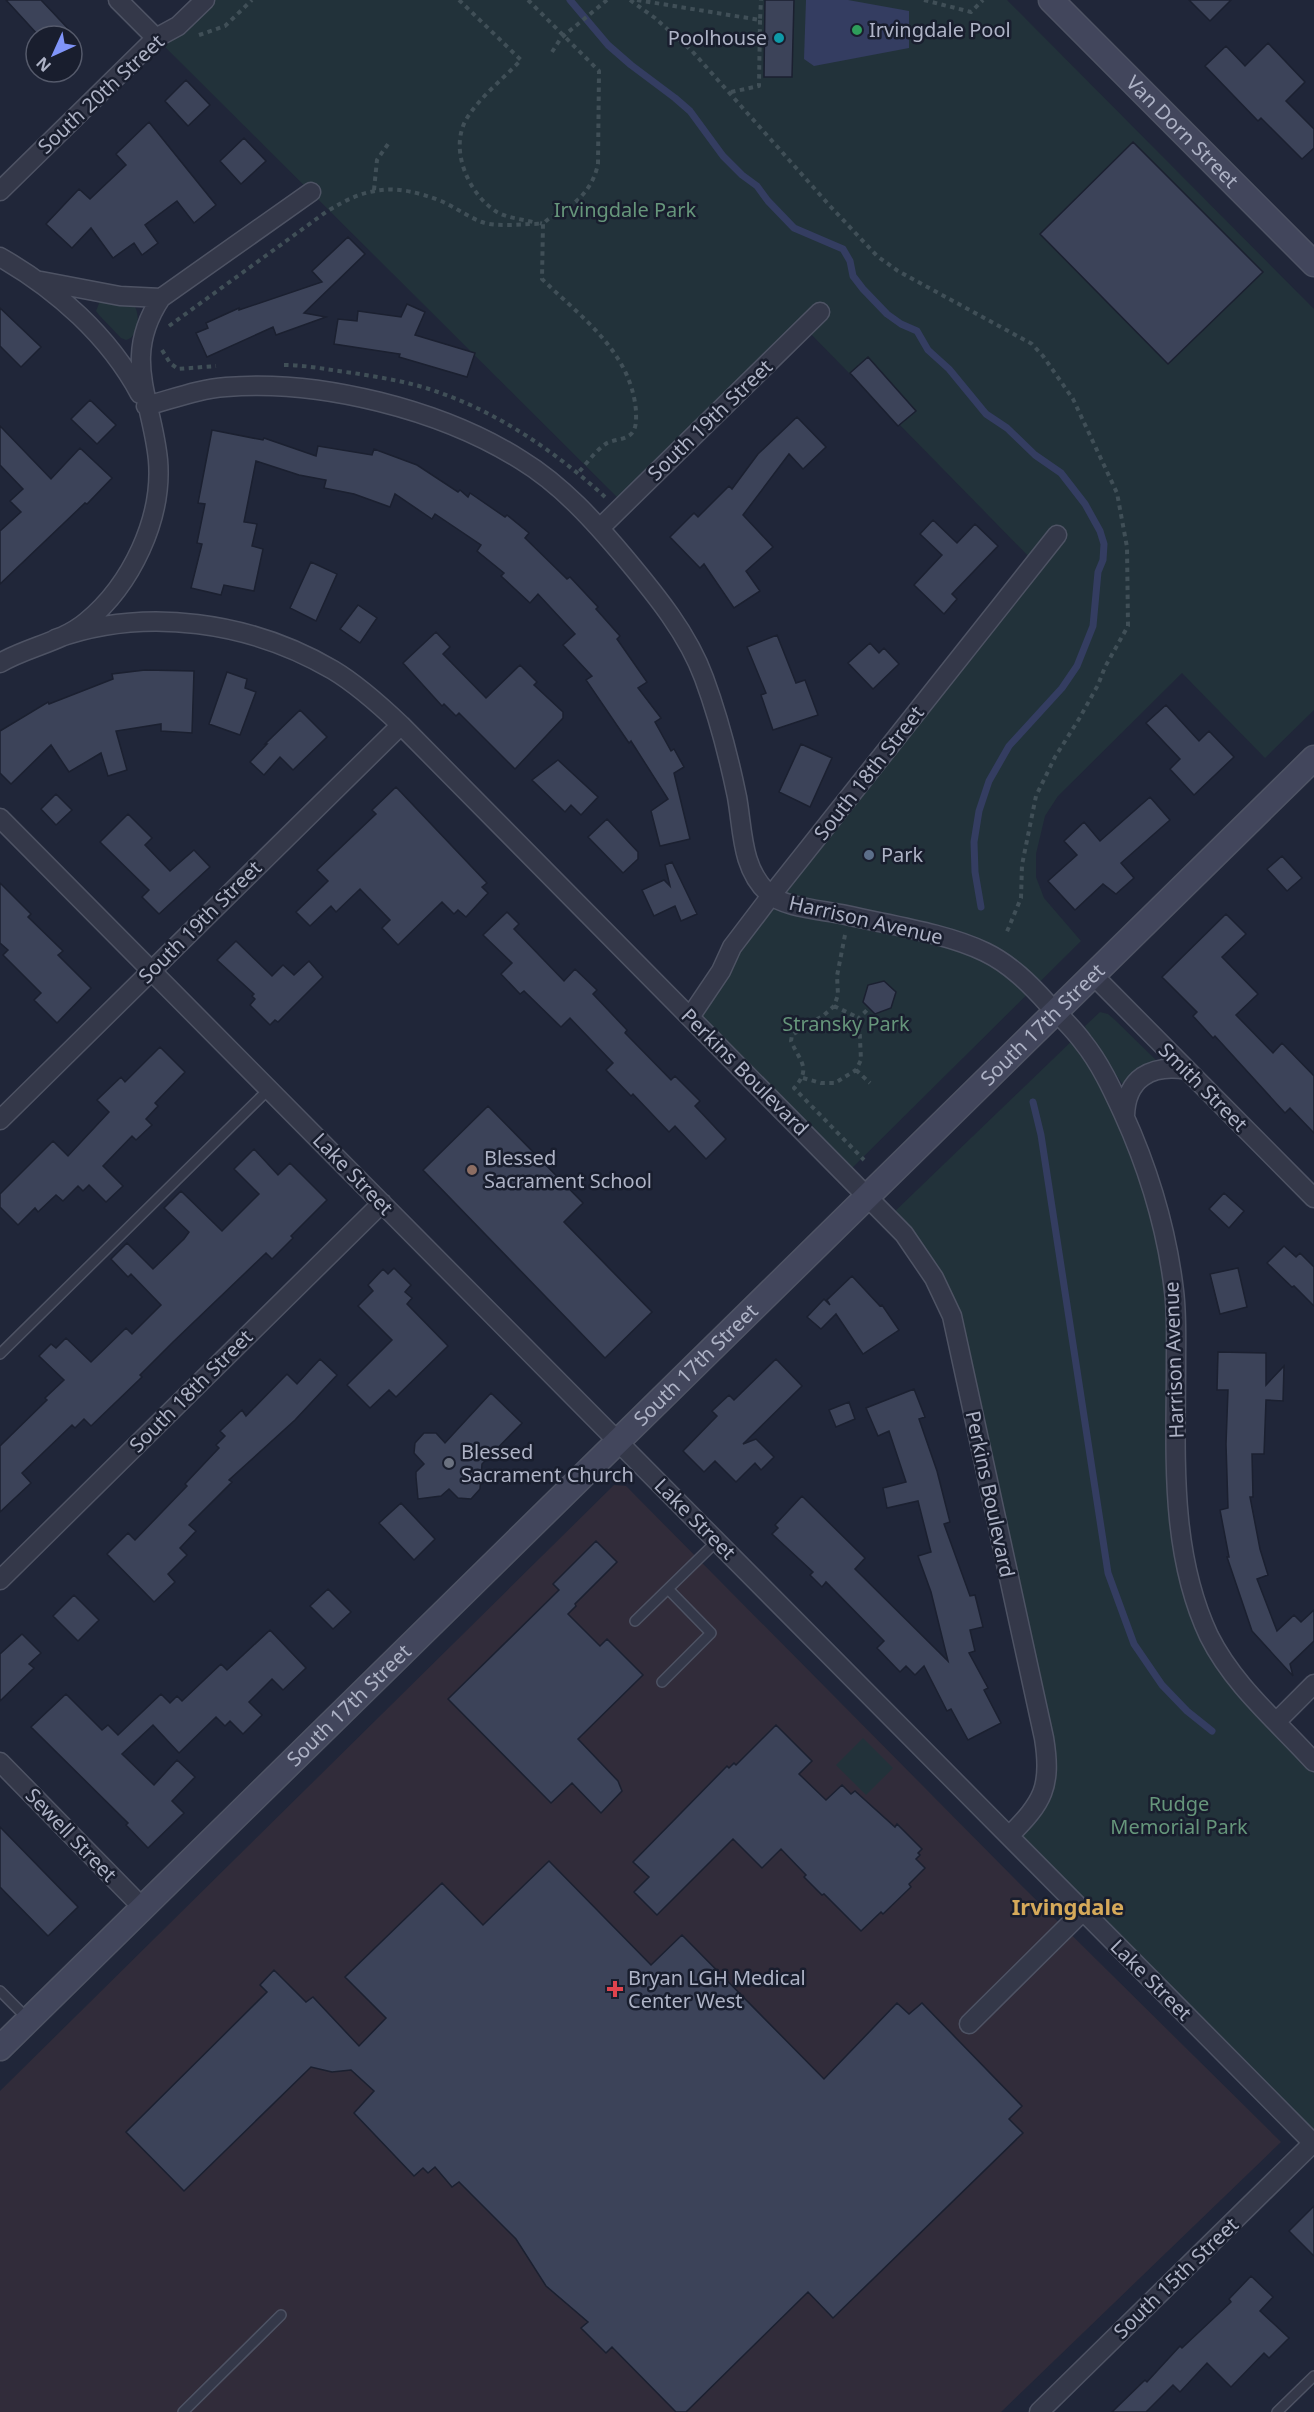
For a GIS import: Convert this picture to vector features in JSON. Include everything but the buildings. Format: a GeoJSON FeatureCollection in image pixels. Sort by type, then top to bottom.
{"type":"FeatureCollection","features":[{"type":"Feature","properties":{"kind":"main road","name":"Van Dorn Street"},"geometry":{"type":"LineString","coordinates":[[1052,0],[1314,264]]}},
{"type":"Feature","properties":{"kind":"main road","name":"South 17th Street"},"geometry":{"type":"LineString","coordinates":[[0,2048],[1314,758]]}},
{"type":"Feature","properties":{"kind":"street"},"geometry":{"type":"LineString","coordinates":[[118,0],[156,38]]}},
{"type":"Feature","properties":{"kind":"street","name":"South 20th Street"},"geometry":{"type":"LineString","coordinates":[[0,191],[156,38],[178,26],[205,0]]}},
{"type":"Feature","properties":{"kind":"street"},"geometry":{"type":"LineString","coordinates":[[0,663],[83,624],[106,602],[127,575],[143,544],[152,517],[158,462],[140,370],[141,341],[150,313],[161,298],[311,192]]}},
{"type":"Feature","properties":{"kind":"street"},"geometry":{"type":"LineString","coordinates":[[0,257],[35,280],[72,310],[102,339],[129,375],[146,406]]}},
{"type":"Feature","properties":{"kind":"street"},"geometry":{"type":"LineString","coordinates":[[35,280],[120,297],[161,298]]}},
{"type":"Feature","properties":{"kind":"street","name":"South 19th Street"},"geometry":{"type":"LineString","coordinates":[[600,528],[820,312]]}},
{"type":"Feature","properties":{"kind":"street","name":"Harrison Avenue"},"geometry":{"type":"LineString","coordinates":[[146,406],[191,392],[228,387],[271,386],[330,391],[430,416],[474,434],[523,461],[565,494],[600,528],[649,587],[687,642],[703,673],[715,709],[737,797],[742,843],[752,871],[770,897],[980,949],[1020,975],[1083,1041],[1098,1062],[1125,1116],[1150,1185],[1165,1237],[1174,1292],[1178,1525],[1190,1585],[1207,1631],[1230,1672],[1314,1762]]}},
{"type":"Feature","properties":{"kind":"street","name":"South 18th Street"},"geometry":{"type":"LineString","coordinates":[[690,1017],[721,971],[732,947],[770,897],[1057,535]]}},
{"type":"Feature","properties":{"kind":"street","name":"Perkins Boulevard"},"geometry":{"type":"LineString","coordinates":[[55,639],[101,627],[140,622],[180,622],[219,627],[263,638],[300,652],[335,671],[372,698],[401,724],[904,1234],[920,1255],[951,1316],[1046,1752],[1047,1778],[1041,1798],[1026,1819],[1009,1836]]}},
{"type":"Feature","properties":{"kind":"street","name":"South 19th Street"},"geometry":{"type":"LineString","coordinates":[[0,1120],[401,724]]}},
{"type":"Feature","properties":{"kind":"street","name":"Lake Street"},"geometry":{"type":"LineString","coordinates":[[0,818],[1314,2144]]}},
{"type":"Feature","properties":{"kind":"street","name":"Smith Street"},"geometry":{"type":"LineString","coordinates":[[1093,975],[1314,1198]]}},
{"type":"Feature","properties":{"kind":"street"},"geometry":{"type":"LineString","coordinates":[[1125,1116],[1125,1099],[1134,1084],[1144,1076],[1160,1069],[1187,1070]]}},
{"type":"Feature","properties":{"kind":"street","name":"South 18th Street"},"geometry":{"type":"LineString","coordinates":[[0,1580],[382,1203]]}},
{"type":"Feature","properties":{"kind":"street"},"geometry":{"type":"LineString","coordinates":[[1276,1722],[1314,1684]]}},
{"type":"Feature","properties":{"kind":"street","name":"Sewell Street"},"geometry":{"type":"LineString","coordinates":[[0,1762],[142,1907]]}},
{"type":"Feature","properties":{"kind":"street"},"geometry":{"type":"LineString","coordinates":[[969,2024],[1083,1911]]}},
{"type":"Feature","properties":{"kind":"street","name":"South 15th Street"},"geometry":{"type":"LineString","coordinates":[[1039,2412],[1314,2144]]}},
{"type":"Feature","properties":{"kind":"lane"},"geometry":{"type":"LineString","coordinates":[[0,1354],[269,1089]]}},
{"type":"Feature","properties":{"kind":"lane"},"geometry":{"type":"LineString","coordinates":[[635,1621],[717,1541]]}},
{"type":"Feature","properties":{"kind":"lane"},"geometry":{"type":"LineString","coordinates":[[662,1682],[711,1633],[668,1589]]}},
{"type":"Feature","properties":{"kind":"lane"},"geometry":{"type":"LineString","coordinates":[[0,1991],[29,2020]]}},
{"type":"Feature","properties":{"kind":"lane"},"geometry":{"type":"LineString","coordinates":[[183,2412],[280,2315]]}},
{"type":"Feature","properties":{"kind":"lane"},"geometry":{"type":"LineString","coordinates":[[1277,2412],[1314,2376]]}},
{"type":"Feature","properties":{"kind":"path"},"geometry":{"type":"LineString","coordinates":[[193,41],[203,33],[225,26],[252,0]]}},
{"type":"Feature","properties":{"kind":"path"},"geometry":{"type":"LineString","coordinates":[[459,0],[521,60],[466,119],[460,142],[460,156],[464,170],[478,195],[498,212],[543,224]]}},
{"type":"Feature","properties":{"kind":"path"},"geometry":{"type":"LineString","coordinates":[[528,0],[599,71],[598,164],[595,177],[578,200],[550,216],[543,224],[542,279],[613,350],[630,378],[635,398],[634,431],[630,436],[601,447],[579,473]]}},
{"type":"Feature","properties":{"kind":"path"},"geometry":{"type":"LineString","coordinates":[[552,52],[564,36],[606,0]]}},
{"type":"Feature","properties":{"kind":"path"},"geometry":{"type":"LineString","coordinates":[[630,0],[655,18],[692,51],[882,261],[1032,344],[1038,350],[1073,399],[1117,493],[1127,547],[1128,627],[1105,667],[1098,686],[1055,757],[1040,788],[1022,865],[1021,898],[1006,934]]}},
{"type":"Feature","properties":{"kind":"path"},"geometry":{"type":"LineString","coordinates":[[638,0],[760,20]]}},
{"type":"Feature","properties":{"kind":"path"},"geometry":{"type":"LineString","coordinates":[[731,93],[759,86],[761,0]]}},
{"type":"Feature","properties":{"kind":"path"},"geometry":{"type":"LineString","coordinates":[[924,0],[970,12],[983,0]]}},
{"type":"Feature","properties":{"kind":"path"},"geometry":{"type":"LineString","coordinates":[[374,190],[376,160],[388,144]]}},
{"type":"Feature","properties":{"kind":"path"},"geometry":{"type":"LineString","coordinates":[[166,332],[169,327],[326,212],[350,197],[374,190],[418,193],[442,201],[484,223],[543,224]]}},
{"type":"Feature","properties":{"kind":"path"},"geometry":{"type":"LineString","coordinates":[[162,344],[162,351],[170,363],[178,369]]}},
{"type":"Feature","properties":{"kind":"path"},"geometry":{"type":"LineString","coordinates":[[844,945],[837,976],[838,995],[834,1006],[792,1035],[791,1041],[803,1064],[803,1078],[794,1088],[864,1160]]}},
{"type":"Feature","properties":{"kind":"path"},"geometry":{"type":"LineString","coordinates":[[834,1006],[860,1018]]}},
{"type":"Feature","properties":{"kind":"path"},"geometry":{"type":"LineString","coordinates":[[803,1078],[821,1083],[835,1083],[856,1070],[861,1060],[860,1018],[869,1008]]}},
{"type":"Feature","properties":{"kind":"path"},"geometry":{"type":"LineString","coordinates":[[856,1070],[870,1083]]}},
{"type":"Feature","properties":{"kind":"shaded area","name":"Bryan LGH Medical Center West"},"geometry":{"type":"Polygon","coordinates":[[[614,1485],[626,1486],[1023,1887],[1281,2142],[1001,2412],[0,2412],[0,2091],[614,1485]]]}},
{"type":"Feature","properties":{"kind":"green space","name":"Irvingdale Park"},"geometry":{"type":"Polygon","coordinates":[[[205,0],[1007,0],[1314,309],[1314,710],[1265,758],[1182,673],[1058,796],[1045,816],[1036,854],[1036,877],[1044,898],[1081,941],[846,1174],[690,1017],[1035,563],[804,327],[624,504],[156,38],[205,0]]]}},
{"type":"Feature","properties":{"kind":"green space"},"geometry":{"type":"Polygon","coordinates":[[[100,301],[134,305],[138,320],[136,331],[130,338],[126,340],[121,338],[99,315],[96,311],[100,301]]]}},
{"type":"Feature","properties":{"kind":"green space"},"geometry":{"type":"Polygon","coordinates":[[[1100,1012],[1108,1014],[1115,1020],[1156,1060],[1132,1074],[1123,1085],[1085,1026],[1100,1012]]]}},
{"type":"Feature","properties":{"kind":"green space","name":"Rudge Memorial Park"},"geometry":{"type":"Polygon","coordinates":[[[1078,1035],[1098,1062],[1165,1237],[1177,1472],[1207,1631],[1314,1762],[1314,2144],[1009,1836],[1047,1778],[952,1316],[889,1217],[1078,1035]]]}},
{"type":"Feature","properties":{"kind":"green space"},"geometry":{"type":"Polygon","coordinates":[[[863,1738],[893,1768],[866,1795],[836,1765],[863,1738]]]}},
{"type":"Feature","properties":{"kind":"water","name":"Irvingdale Pool"},"geometry":{"type":"Polygon","coordinates":[[[806,0],[848,0],[909,11],[909,48],[814,66],[804,59],[806,0]]]}},
{"type":"Feature","properties":{"kind":"waterway"},"geometry":{"type":"LineString","coordinates":[[570,0],[608,45],[690,111],[723,156],[757,186],[794,228],[843,249],[850,261],[853,276],[863,289],[887,314],[917,331],[928,350],[949,369],[986,414],[1007,428],[1035,455],[1061,473],[1085,504],[1100,531],[1104,544],[1103,560],[1098,572],[1093,626],[1077,666],[1062,688],[1009,746],[989,781],[979,811],[974,842],[975,872],[981,907]]}},
{"type":"Feature","properties":{"kind":"waterway"},"geometry":{"type":"LineString","coordinates":[[1033,1102],[1041,1135],[1108,1573],[1134,1644],[1162,1685],[1187,1711],[1212,1731]]}},
{"type":"Feature","properties":{"kind":"place","name":"Irvingdale Pool"},"geometry":{"type":"Point","coordinates":[857,30]}},
{"type":"Feature","properties":{"kind":"place","name":"Poolhouse"},"geometry":{"type":"Point","coordinates":[779,38]}},
{"type":"Feature","properties":{"kind":"place","name":"Park"},"geometry":{"type":"Point","coordinates":[869,855]}},
{"type":"Feature","properties":{"kind":"place","name":"Blessed Sacrament School"},"geometry":{"type":"Point","coordinates":[472,1170]}},
{"type":"Feature","properties":{"kind":"place","name":"Blessed Sacrament Church"},"geometry":{"type":"Point","coordinates":[449,1463]}},
{"type":"Feature","properties":{"kind":"place","name":"Bryan LGH Medical Center West"},"geometry":{"type":"Point","coordinates":[615,1989]}},
{"type":"Feature","properties":{"kind":"district","name":"Irvingdale"},"geometry":{"type":"Point","coordinates":[1068,1907]}},
{"type":"Feature","properties":{"kind":"park label","name":"Stransky Park"},"geometry":{"type":"Point","coordinates":[846,1024]}}]}
